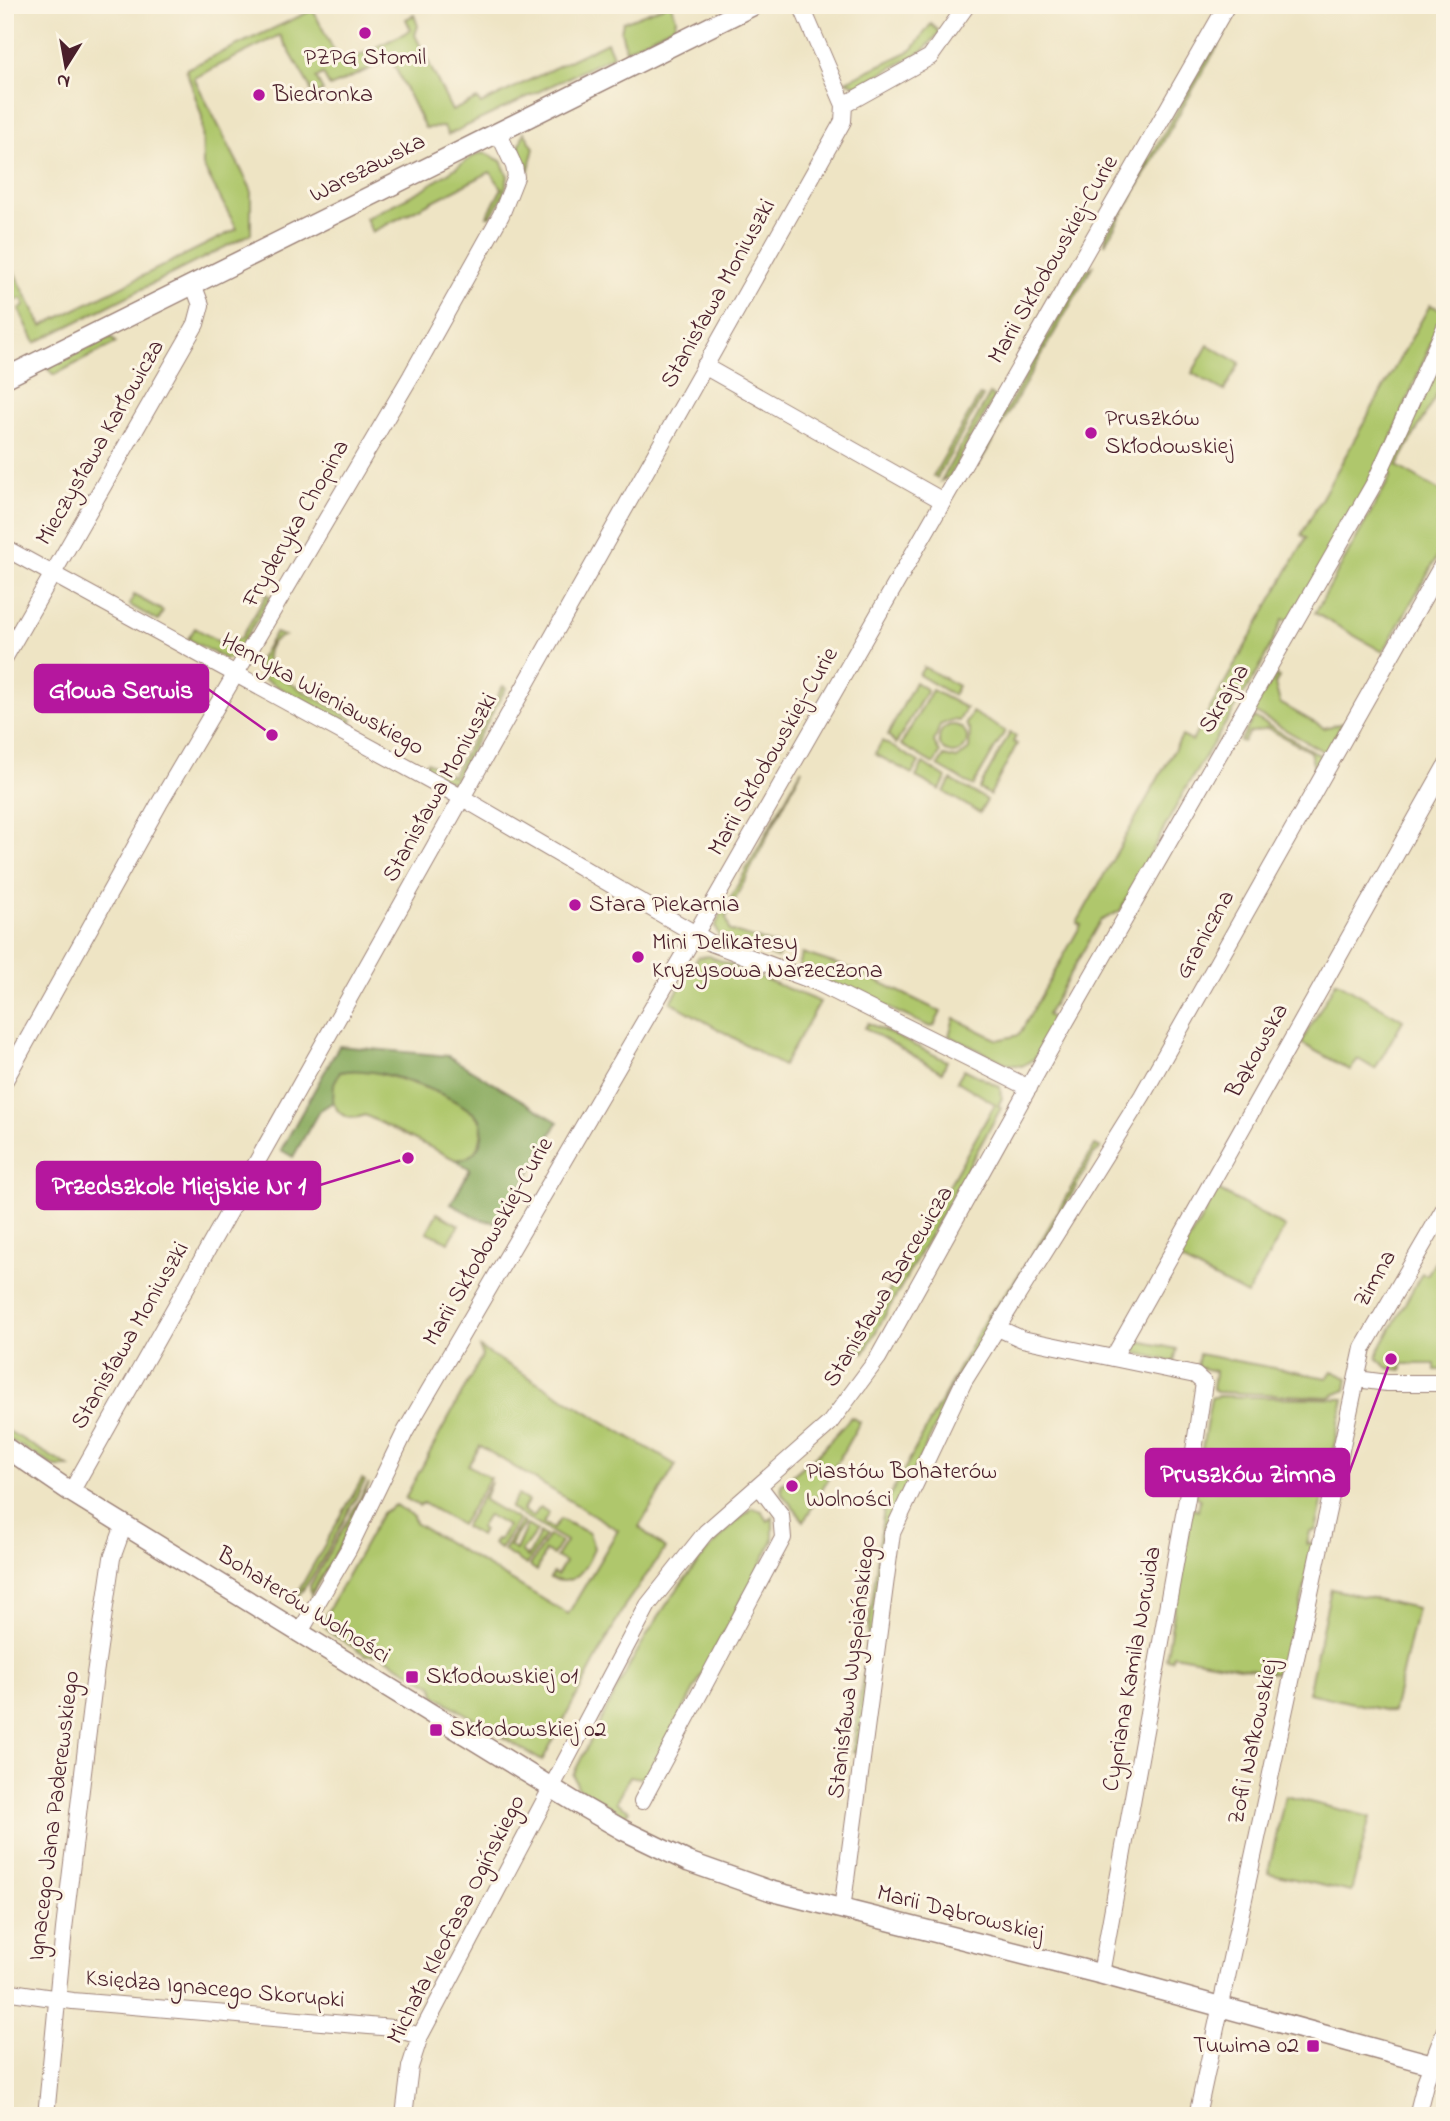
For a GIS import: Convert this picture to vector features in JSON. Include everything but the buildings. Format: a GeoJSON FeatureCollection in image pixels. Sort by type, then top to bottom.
{"type":"FeatureCollection","features":[{"type":"Feature","properties":{"kind":"street","name":"Warszawska"},"geometry":{"type":"LineString","coordinates":[[5,378],[754,5]]}},
{"type":"Feature","properties":{"kind":"street"},"geometry":{"type":"LineString","coordinates":[[801,5],[844,104],[930,57],[967,5]]}},
{"type":"Feature","properties":{"kind":"street","name":"Marii Skłodowskiej-Curie"},"geometry":{"type":"LineString","coordinates":[[300,1632],[348,1550],[405,1432],[696,933],[1227,5]]}},
{"type":"Feature","properties":{"kind":"street","name":"Stanisława Moniuszki"},"geometry":{"type":"LineString","coordinates":[[71,1492],[842,121],[844,104]]}},
{"type":"Feature","properties":{"kind":"street","name":"Fryderyka Chopina"},"geometry":{"type":"LineString","coordinates":[[5,1080],[159,804],[451,306],[509,198],[516,172],[498,132]]}},
{"type":"Feature","properties":{"kind":"street","name":"Mieczysława Karłowicza"},"geometry":{"type":"LineString","coordinates":[[5,657],[198,318],[201,305],[193,284]]}},
{"type":"Feature","properties":{"kind":"street","name":"Skrajna"},"geometry":{"type":"LineString","coordinates":[[1029,1088],[1375,482],[1445,327]]}},
{"type":"Feature","properties":{"kind":"street"},"geometry":{"type":"LineString","coordinates":[[704,366],[943,501]]}},
{"type":"Feature","properties":{"kind":"street","name":"Henryka Wieniawskiego"},"geometry":{"type":"LineString","coordinates":[[5,548],[461,797],[711,943],[816,982],[1029,1088]]}},
{"type":"Feature","properties":{"kind":"street","name":"Graniczna"},"geometry":{"type":"LineString","coordinates":[[1000,1329],[1142,1096],[1445,560]]}},
{"type":"Feature","properties":{"kind":"street","name":"Bąkowska"},"geometry":{"type":"LineString","coordinates":[[1113,1358],[1445,767]]}},
{"type":"Feature","properties":{"kind":"street","name":"Stanisława Barcewicza"},"geometry":{"type":"LineString","coordinates":[[550,1787],[654,1597],[701,1538],[815,1438],[862,1382],[1029,1088]]}},
{"type":"Feature","properties":{"kind":"street","name":"Zimna"},"geometry":{"type":"LineString","coordinates":[[1357,1379],[1364,1344],[1445,1207]]}},
{"type":"Feature","properties":{"kind":"street"},"geometry":{"type":"LineString","coordinates":[[1000,1329],[1022,1339],[1113,1358]]}},
{"type":"Feature","properties":{"kind":"street","name":"Stanisława Wyspiańskiego"},"geometry":{"type":"LineString","coordinates":[[842,1910],[892,1533],[900,1510],[964,1381],[1000,1329]]}},
{"type":"Feature","properties":{"kind":"street","name":"Cypriana Kamila Norwida"},"geometry":{"type":"LineString","coordinates":[[1101,1975],[1204,1383],[1195,1375],[1113,1358]]}},
{"type":"Feature","properties":{"kind":"street"},"geometry":{"type":"LineString","coordinates":[[1357,1379],[1387,1383],[1445,1383]]}},
{"type":"Feature","properties":{"kind":"street","name":"Zofii Nałkowskiej"},"geometry":{"type":"LineString","coordinates":[[1198,2116],[1357,1379]]}},
{"type":"Feature","properties":{"kind":"street","name":"Bohaterów Wolności"},"geometry":{"type":"LineString","coordinates":[[5,1447],[71,1492],[550,1787],[623,1830],[689,1862]]}},
{"type":"Feature","properties":{"kind":"street"},"geometry":{"type":"LineString","coordinates":[[642,1801],[783,1538],[781,1515],[759,1486]]}},
{"type":"Feature","properties":{"kind":"street","name":"Ignacego Jana Paderewskiego"},"geometry":{"type":"LineString","coordinates":[[46,2116],[95,1674],[112,1558],[124,1524]]}},
{"type":"Feature","properties":{"kind":"street","name":"Michała Kleofasa Ogińskiego"},"geometry":{"type":"LineString","coordinates":[[404,2116],[410,2067],[420,2036],[550,1787]]}},
{"type":"Feature","properties":{"kind":"street","name":"Marii Dąbrowskiej"},"geometry":{"type":"LineString","coordinates":[[689,1862],[771,1891],[1101,1975],[1439,2066]]}},
{"type":"Feature","properties":{"kind":"street","name":"Księdza Ignacego Skorupki"},"geometry":{"type":"LineString","coordinates":[[5,1991],[393,2028],[420,2036]]}},
{"type":"Feature","properties":{"kind":"street"},"geometry":{"type":"LineString","coordinates":[[1417,2114],[1439,2066],[1445,2030]]}},
{"type":"Feature","properties":{"kind":"green space"},"geometry":{"type":"Polygon","coordinates":[[[671,5],[676,18],[675,25],[626,50],[621,31],[623,22],[671,5]]]}},
{"type":"Feature","properties":{"kind":"green space"},"geometry":{"type":"Polygon","coordinates":[[[1237,5],[1241,5],[1105,244],[1106,235],[1237,5]]]}},
{"type":"Feature","properties":{"kind":"green space"},"geometry":{"type":"Polygon","coordinates":[[[313,10],[341,65],[411,30],[406,19],[414,15],[418,26],[415,35],[452,111],[477,99],[481,104],[607,42],[613,56],[448,135],[444,127],[425,128],[391,59],[330,87],[323,74],[316,78],[323,91],[312,96],[310,87],[280,35],[194,78],[251,189],[251,234],[35,343],[19,309],[25,306],[22,298],[14,301],[10,292],[5,294],[5,276],[11,266],[42,326],[237,229],[203,166],[202,117],[186,69],[313,10]]]}},
{"type":"Feature","properties":{"kind":"green space"},"geometry":{"type":"Polygon","coordinates":[[[931,24],[940,32],[923,51],[858,86],[846,81],[912,50],[931,24]]]}},
{"type":"Feature","properties":{"kind":"green space"},"geometry":{"type":"Polygon","coordinates":[[[524,132],[534,148],[528,172],[519,147],[524,132]]]}},
{"type":"Feature","properties":{"kind":"green space"},"geometry":{"type":"Polygon","coordinates":[[[485,153],[501,161],[508,176],[504,194],[491,216],[487,216],[502,188],[490,172],[372,232],[366,218],[422,190],[477,154],[485,153]]]}},
{"type":"Feature","properties":{"kind":"green space"},"geometry":{"type":"Polygon","coordinates":[[[1092,267],[978,466],[979,457],[1085,271],[1092,267]]]}},
{"type":"Feature","properties":{"kind":"green space"},"geometry":{"type":"Polygon","coordinates":[[[1430,305],[1444,311],[1386,452],[1292,622],[1283,619],[1259,669],[1187,786],[1120,911],[1100,921],[1047,1015],[1056,1021],[1035,1058],[1022,1066],[1008,1064],[949,1036],[954,1018],[998,1040],[1019,1035],[1081,925],[1077,923],[1182,736],[1192,741],[1306,538],[1301,535],[1430,305]]]}},
{"type":"Feature","properties":{"kind":"green space"},"geometry":{"type":"Polygon","coordinates":[[[111,337],[116,343],[54,375],[47,368],[111,337]]]}},
{"type":"Feature","properties":{"kind":"green space"},"geometry":{"type":"Polygon","coordinates":[[[1445,343],[1445,379],[1397,466],[1445,494],[1445,543],[1383,652],[1315,613],[1391,476],[1385,472],[1400,446],[1445,343]]]}},
{"type":"Feature","properties":{"kind":"green space"},"geometry":{"type":"Polygon","coordinates":[[[1208,345],[1240,363],[1224,391],[1192,373],[1208,345]]]}},
{"type":"Feature","properties":{"kind":"green space"},"geometry":{"type":"Polygon","coordinates":[[[990,394],[994,397],[949,477],[941,481],[990,394]]]}},
{"type":"Feature","properties":{"kind":"green space"},"geometry":{"type":"Polygon","coordinates":[[[980,395],[983,396],[937,478],[933,476],[980,395]]]}},
{"type":"Feature","properties":{"kind":"green space"},"geometry":{"type":"Polygon","coordinates":[[[267,594],[271,597],[233,658],[225,659],[188,639],[195,628],[223,644],[241,638],[267,594]]]}},
{"type":"Feature","properties":{"kind":"green space"},"geometry":{"type":"Polygon","coordinates":[[[134,595],[163,611],[158,621],[130,605],[134,595]]]}},
{"type":"Feature","properties":{"kind":"green space"},"geometry":{"type":"Polygon","coordinates":[[[275,633],[284,636],[274,641],[268,649],[267,670],[352,719],[349,724],[264,679],[266,675],[261,671],[258,662],[275,633]]]}},
{"type":"Feature","properties":{"kind":"green space"},"geometry":{"type":"Polygon","coordinates":[[[924,667],[958,686],[953,695],[919,675],[924,667]]]}},
{"type":"Feature","properties":{"kind":"green space"},"geometry":{"type":"Polygon","coordinates":[[[1276,675],[1279,677],[1275,684],[1280,703],[1324,728],[1343,723],[1326,753],[1252,711],[1276,675]]]}},
{"type":"Feature","properties":{"kind":"green space"},"geometry":{"type":"Polygon","coordinates":[[[915,682],[927,690],[896,744],[888,735],[915,682]]]}},
{"type":"Feature","properties":{"kind":"green space"},"geometry":{"type":"Polygon","coordinates":[[[503,686],[506,688],[453,783],[424,768],[427,762],[452,776],[503,686]]]}},
{"type":"Feature","properties":{"kind":"green space"},"geometry":{"type":"Polygon","coordinates":[[[932,690],[966,708],[959,721],[952,720],[940,725],[934,742],[940,753],[934,764],[901,745],[932,690]]]}},
{"type":"Feature","properties":{"kind":"green space"},"geometry":{"type":"Polygon","coordinates":[[[972,712],[1005,731],[973,786],[938,766],[944,756],[957,759],[969,749],[970,731],[966,724],[972,712]]]}},
{"type":"Feature","properties":{"kind":"green space"},"geometry":{"type":"Polygon","coordinates":[[[1254,717],[1323,757],[1315,771],[1310,752],[1267,728],[1249,733],[1243,742],[1240,741],[1254,717]]]}},
{"type":"Feature","properties":{"kind":"green space"},"geometry":{"type":"Polygon","coordinates":[[[953,725],[963,729],[967,739],[963,749],[953,753],[943,749],[939,739],[943,729],[953,725]]]}},
{"type":"Feature","properties":{"kind":"green space"},"geometry":{"type":"Polygon","coordinates":[[[1010,733],[1016,736],[1013,742],[1017,744],[990,795],[979,789],[1010,733]]]}},
{"type":"Feature","properties":{"kind":"green space"},"geometry":{"type":"Polygon","coordinates":[[[882,741],[919,762],[912,774],[875,754],[882,741]]]}},
{"type":"Feature","properties":{"kind":"green space"},"geometry":{"type":"Polygon","coordinates":[[[923,763],[946,778],[940,790],[916,777],[923,763]]]}},
{"type":"Feature","properties":{"kind":"green space"},"geometry":{"type":"Polygon","coordinates":[[[802,769],[726,917],[730,931],[784,947],[777,958],[719,936],[715,926],[802,769]]]}},
{"type":"Feature","properties":{"kind":"green space"},"geometry":{"type":"Polygon","coordinates":[[[951,780],[987,800],[980,813],[944,792],[951,780]]]}},
{"type":"Feature","properties":{"kind":"green space"},"geometry":{"type":"Polygon","coordinates":[[[802,953],[855,970],[941,1012],[934,1026],[930,1027],[799,967],[802,953]]]}},
{"type":"Feature","properties":{"kind":"green space"},"geometry":{"type":"Polygon","coordinates":[[[709,956],[820,1002],[783,1066],[671,1002],[698,957],[709,956]]]}},
{"type":"Feature","properties":{"kind":"green space"},"geometry":{"type":"Polygon","coordinates":[[[1336,981],[1403,1020],[1375,1069],[1358,1059],[1350,1070],[1301,1043],[1336,981]]]}},
{"type":"Feature","properties":{"kind":"green space"},"geometry":{"type":"Polygon","coordinates":[[[868,1023],[947,1061],[942,1072],[865,1028],[868,1023]]]}},
{"type":"Feature","properties":{"kind":"green space"},"geometry":{"type":"Polygon","coordinates":[[[339,1046],[448,1056],[558,1122],[503,1221],[483,1220],[451,1204],[470,1169],[456,1160],[475,1152],[481,1140],[480,1119],[453,1100],[392,1076],[355,1070],[340,1072],[334,1083],[333,1102],[319,1111],[293,1157],[281,1150],[339,1046]]]}},
{"type":"Feature","properties":{"kind":"green space"},"geometry":{"type":"Polygon","coordinates":[[[362,1069],[428,1089],[463,1106],[475,1115],[482,1125],[481,1138],[476,1149],[468,1157],[456,1160],[365,1115],[355,1118],[340,1113],[333,1098],[335,1080],[340,1072],[362,1069]]]}},
{"type":"Feature","properties":{"kind":"green space"},"geometry":{"type":"Polygon","coordinates":[[[964,1069],[1000,1087],[1002,1098],[998,1106],[1001,1108],[864,1353],[857,1348],[995,1104],[957,1081],[964,1069]]]}},
{"type":"Feature","properties":{"kind":"green space"},"geometry":{"type":"Polygon","coordinates":[[[1095,1145],[1101,1148],[1094,1154],[1058,1219],[946,1395],[937,1423],[889,1521],[860,1752],[853,1752],[884,1507],[987,1316],[1032,1256],[1095,1145]]]}},
{"type":"Feature","properties":{"kind":"green space"},"geometry":{"type":"Polygon","coordinates":[[[1218,1190],[1285,1227],[1247,1295],[1178,1259],[1218,1190]]]}},
{"type":"Feature","properties":{"kind":"green space"},"geometry":{"type":"Polygon","coordinates":[[[437,1213],[459,1225],[449,1242],[427,1232],[437,1213]]]}},
{"type":"Feature","properties":{"kind":"green space"},"geometry":{"type":"Polygon","coordinates":[[[1435,1262],[1445,1268],[1445,1370],[1435,1370],[1435,1364],[1402,1364],[1402,1370],[1388,1368],[1377,1358],[1379,1350],[1422,1273],[1427,1275],[1435,1262]]]}},
{"type":"Feature","properties":{"kind":"green space"},"geometry":{"type":"Polygon","coordinates":[[[1138,1324],[1142,1325],[1134,1340],[1177,1349],[1174,1362],[1133,1352],[1129,1343],[1138,1324]]]}},
{"type":"Feature","properties":{"kind":"green space"},"geometry":{"type":"Polygon","coordinates":[[[480,1348],[676,1465],[639,1527],[665,1549],[625,1605],[542,1761],[435,1695],[433,1686],[381,1655],[366,1655],[329,1632],[324,1625],[325,1616],[382,1513],[395,1505],[413,1516],[415,1523],[568,1614],[618,1530],[480,1446],[468,1465],[490,1478],[461,1525],[423,1503],[419,1506],[405,1498],[482,1356],[480,1348]]]}},
{"type":"Feature","properties":{"kind":"green space"},"geometry":{"type":"Polygon","coordinates":[[[1199,1354],[1327,1378],[1332,1371],[1348,1378],[1346,1390],[1329,1397],[1216,1392],[1213,1389],[1215,1371],[1197,1367],[1199,1354]]]}},
{"type":"Feature","properties":{"kind":"green space"},"geometry":{"type":"Polygon","coordinates":[[[1211,1398],[1344,1399],[1316,1530],[1310,1532],[1307,1544],[1314,1543],[1288,1662],[1280,1663],[1278,1674],[1173,1655],[1172,1660],[1166,1659],[1192,1507],[1198,1510],[1200,1500],[1194,1495],[1211,1398]]]}},
{"type":"Feature","properties":{"kind":"green space"},"geometry":{"type":"Polygon","coordinates":[[[851,1417],[860,1422],[804,1521],[782,1494],[781,1485],[821,1451],[851,1417]]]}},
{"type":"Feature","properties":{"kind":"green space"},"geometry":{"type":"Polygon","coordinates":[[[5,1429],[69,1467],[56,1467],[5,1437],[5,1429]]]}},
{"type":"Feature","properties":{"kind":"green space"},"geometry":{"type":"Polygon","coordinates":[[[362,1479],[365,1481],[330,1545],[309,1581],[294,1599],[362,1479]]]}},
{"type":"Feature","properties":{"kind":"green space"},"geometry":{"type":"Polygon","coordinates":[[[491,1482],[484,1500],[518,1520],[500,1549],[493,1544],[496,1539],[499,1540],[507,1526],[488,1515],[480,1528],[483,1530],[480,1536],[464,1527],[491,1482]]]}},
{"type":"Feature","properties":{"kind":"green space"},"geometry":{"type":"Polygon","coordinates":[[[369,1483],[344,1538],[311,1595],[310,1586],[369,1483]]]}},
{"type":"Feature","properties":{"kind":"green space"},"geometry":{"type":"Polygon","coordinates":[[[518,1495],[528,1501],[523,1510],[533,1517],[540,1507],[549,1513],[543,1523],[553,1529],[560,1519],[589,1533],[594,1548],[588,1563],[573,1579],[558,1581],[550,1578],[553,1573],[557,1575],[565,1562],[556,1557],[566,1541],[510,1508],[518,1495]]]}},
{"type":"Feature","properties":{"kind":"green space"},"geometry":{"type":"Polygon","coordinates":[[[752,1508],[762,1511],[768,1521],[773,1517],[773,1541],[649,1774],[640,1778],[630,1776],[616,1802],[629,1810],[625,1815],[578,1787],[573,1775],[629,1666],[671,1599],[694,1567],[752,1508]]]}},
{"type":"Feature","properties":{"kind":"green space"},"geometry":{"type":"Polygon","coordinates":[[[521,1521],[524,1524],[509,1546],[516,1550],[527,1525],[537,1531],[521,1552],[528,1557],[540,1533],[545,1536],[527,1565],[503,1551],[521,1521]]]}},
{"type":"Feature","properties":{"kind":"green space"},"geometry":{"type":"Polygon","coordinates":[[[549,1535],[561,1542],[553,1555],[545,1551],[537,1571],[530,1566],[549,1535]]]}},
{"type":"Feature","properties":{"kind":"green space"},"geometry":{"type":"Polygon","coordinates":[[[1331,1589],[1417,1608],[1393,1712],[1308,1693],[1331,1589]]]}},
{"type":"Feature","properties":{"kind":"green space"},"geometry":{"type":"Polygon","coordinates":[[[1285,1796],[1370,1817],[1351,1892],[1268,1873],[1285,1796]]]}},
{"type":"Feature","properties":{"kind":"place","name":"PZPG Stomil"},"geometry":{"type":"Point","coordinates":[365,33]}},
{"type":"Feature","properties":{"kind":"place","name":"Biedronka"},"geometry":{"type":"Point","coordinates":[259,95]}},
{"type":"Feature","properties":{"kind":"place","name":"Pruszków Skłodowskiej"},"geometry":{"type":"Point","coordinates":[1091,433]}},
{"type":"Feature","properties":{"kind":"place","name":"Głowa Serwis"},"geometry":{"type":"Point","coordinates":[272,735]}},
{"type":"Feature","properties":{"kind":"place","name":"Stara Piekarnia"},"geometry":{"type":"Point","coordinates":[575,905]}},
{"type":"Feature","properties":{"kind":"place","name":"Mini Delikatesy Kryzysowa Narzeczona"},"geometry":{"type":"Point","coordinates":[638,957]}},
{"type":"Feature","properties":{"kind":"place","name":"Przedszkole Miejskie Nr 1"},"geometry":{"type":"Point","coordinates":[408,1158]}},
{"type":"Feature","properties":{"kind":"place","name":"Pruszków Zimna"},"geometry":{"type":"Point","coordinates":[1391,1359]}},
{"type":"Feature","properties":{"kind":"place","name":"Piastów Bohaterów Wolności"},"geometry":{"type":"Point","coordinates":[792,1486]}},
{"type":"Feature","properties":{"kind":"place","name":"Skłodowskiej 01"},"geometry":{"type":"Point","coordinates":[412,1677]}},
{"type":"Feature","properties":{"kind":"place","name":"Skłodowskiej 02"},"geometry":{"type":"Point","coordinates":[436,1730]}},
{"type":"Feature","properties":{"kind":"place","name":"Tuwima 02"},"geometry":{"type":"Point","coordinates":[1313,2046]}}]}
